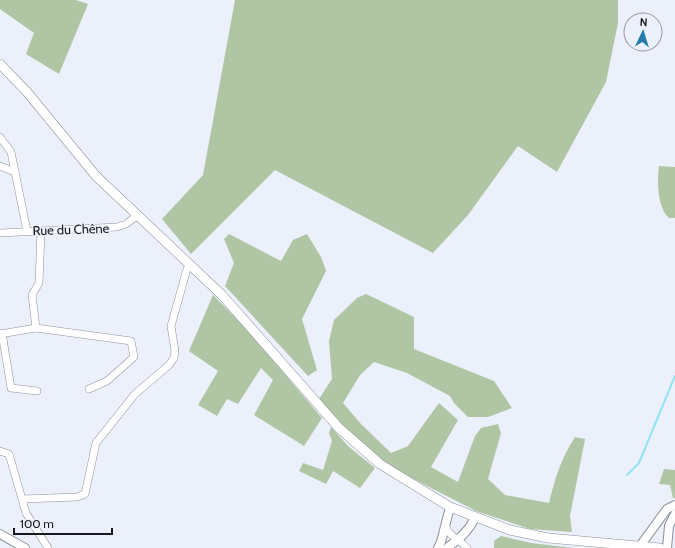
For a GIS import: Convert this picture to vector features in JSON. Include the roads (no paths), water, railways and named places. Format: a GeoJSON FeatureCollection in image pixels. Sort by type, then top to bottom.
{"type":"FeatureCollection","features":[{"type":"Feature","properties":{"kind":"main road"},"geometry":{"type":"LineString","coordinates":[[0,64],[27,92],[96,176],[191,265],[250,326],[353,442],[380,464],[450,507],[475,518],[510,530],[548,538],[660,548]]}},
{"type":"Feature","properties":{"kind":"street"},"geometry":{"type":"LineString","coordinates":[[0,137],[11,152],[26,231]]}},
{"type":"Feature","properties":{"kind":"street"},"geometry":{"type":"LineString","coordinates":[[0,166],[15,172]]}},
{"type":"Feature","properties":{"kind":"street","name":"Rue du Chêne"},"geometry":{"type":"LineString","coordinates":[[0,233],[117,227],[126,224],[138,215]]}},
{"type":"Feature","properties":{"kind":"street"},"geometry":{"type":"LineString","coordinates":[[36,328],[32,295],[38,283],[42,230]]}},
{"type":"Feature","properties":{"kind":"street"},"geometry":{"type":"LineString","coordinates":[[22,499],[77,497],[85,494],[96,443],[135,394],[170,365],[174,358],[175,351],[171,326],[187,269],[191,265]]}},
{"type":"Feature","properties":{"kind":"street"},"geometry":{"type":"LineString","coordinates":[[37,391],[11,388],[1,334],[36,328],[131,341],[134,357],[107,381],[89,389]]}},
{"type":"Feature","properties":{"kind":"street"},"geometry":{"type":"LineString","coordinates":[[0,452],[9,454],[26,513],[48,548]]}},
{"type":"Feature","properties":{"kind":"street"},"geometry":{"type":"LineString","coordinates":[[640,546],[667,509],[675,505]]}},
{"type":"Feature","properties":{"kind":"street"},"geometry":{"type":"LineString","coordinates":[[438,548],[446,527],[450,507]]}},
{"type":"Feature","properties":{"kind":"street"},"geometry":{"type":"LineString","coordinates":[[667,548],[669,526],[675,514]]}},
{"type":"Feature","properties":{"kind":"street"},"geometry":{"type":"LineString","coordinates":[[447,548],[459,540],[469,529],[475,518]]}},
{"type":"Feature","properties":{"kind":"street"},"geometry":{"type":"LineString","coordinates":[[446,527],[449,533],[467,548]]}},
{"type":"Feature","properties":{"kind":"street"},"geometry":{"type":"LineString","coordinates":[[0,534],[25,548]]}},
{"type":"Feature","properties":{"kind":"waterway"},"geometry":{"type":"LineString","coordinates":[[627,475],[639,463],[675,376]]}}]}
